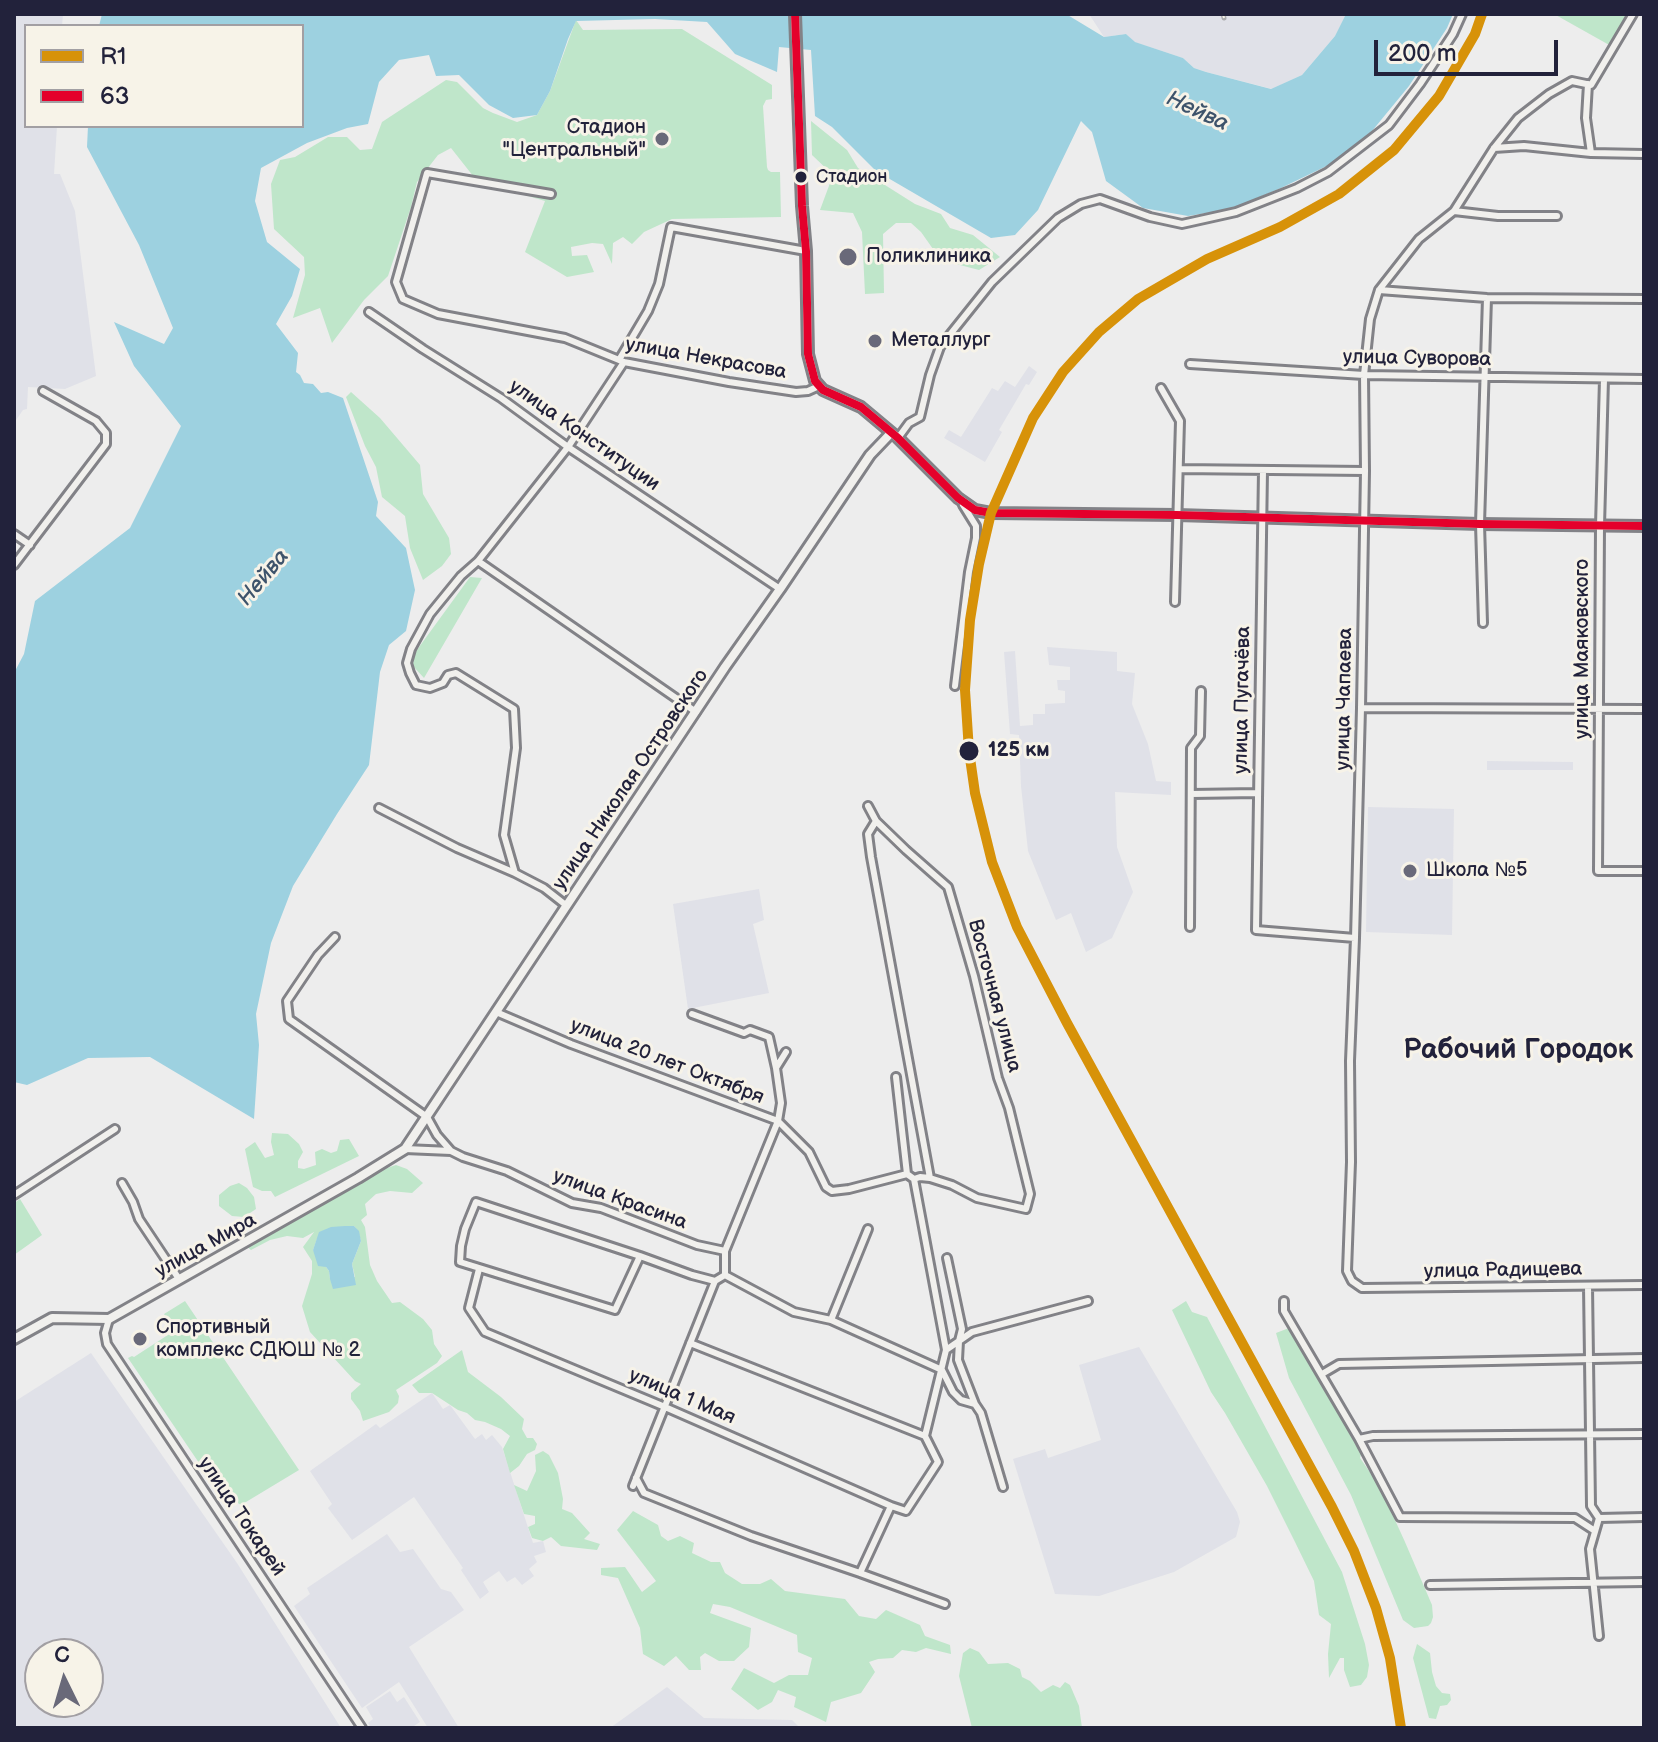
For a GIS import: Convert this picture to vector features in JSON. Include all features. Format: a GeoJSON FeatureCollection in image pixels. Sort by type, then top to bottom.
{"type":"FeatureCollection","features":[{"type":"Feature","properties":{"kind":"main road"},"geometry":{"type":"LineString","coordinates":[[795,14],[808,354],[815,381],[823,390],[861,407],[958,498],[975,510],[991,513],[1644,526]]}},
{"type":"Feature","properties":{"kind":"main road","name":"улица Николая Островского"},"geometry":{"type":"LineString","coordinates":[[405,1149],[870,455],[894,435]]}},
{"type":"Feature","properties":{"kind":"main road","name":"улица Мира"},"geometry":{"type":"LineString","coordinates":[[109,1319],[405,1149]]}},
{"type":"Feature","properties":{"kind":"main road"},"geometry":{"type":"LineString","coordinates":[[14,1339],[52,1318],[109,1319]]}},
{"type":"Feature","properties":{"kind":"street"},"geometry":{"type":"LineString","coordinates":[[894,435],[920,417],[940,347],[992,282],[1058,218],[1081,204],[1100,199],[1150,217],[1182,224],[1236,212],[1297,188],[1328,172],[1389,125],[1445,47],[1462,14]]}},
{"type":"Feature","properties":{"kind":"street"},"geometry":{"type":"LineString","coordinates":[[1591,153],[1586,118],[1588,84],[1591,85],[1633,14]]}},
{"type":"Feature","properties":{"kind":"street","name":"улица Чапаева"},"geometry":{"type":"LineString","coordinates":[[1362,1288],[1352,1281],[1347,1271],[1361,708],[1364,375],[1370,319],[1379,290],[1419,239],[1454,211],[1494,148],[1518,118],[1572,81],[1588,84]]}},
{"type":"Feature","properties":{"kind":"street"},"geometry":{"type":"LineString","coordinates":[[1494,148],[1524,146],[1591,153],[1644,154]]}},
{"type":"Feature","properties":{"kind":"street","name":"улица Некрасова"},"geometry":{"type":"LineString","coordinates":[[551,194],[427,173],[396,282],[403,299],[438,314],[565,338],[621,361],[796,392],[819,386]]}},
{"type":"Feature","properties":{"kind":"street"},"geometry":{"type":"LineString","coordinates":[[1454,211],[1498,216],[1557,216]]}},
{"type":"Feature","properties":{"kind":"street"},"geometry":{"type":"LineString","coordinates":[[515,873],[504,835],[516,748],[514,709],[456,673],[430,688],[416,685],[407,663],[411,649],[430,614],[461,576],[478,561],[568,447],[621,361],[659,284],[671,227],[806,251]]}},
{"type":"Feature","properties":{"kind":"street"},"geometry":{"type":"LineString","coordinates":[[1379,290],[1487,298],[1644,299]]}},
{"type":"Feature","properties":{"kind":"street"},"geometry":{"type":"LineString","coordinates":[[1483,623],[1480,524],[1487,298]]}},
{"type":"Feature","properties":{"kind":"street","name":"улица Конституции"},"geometry":{"type":"LineString","coordinates":[[369,312],[501,398],[568,447],[780,589]]}},
{"type":"Feature","properties":{"kind":"street","name":"улица Суворова"},"geometry":{"type":"LineString","coordinates":[[1190,364],[1364,375],[1644,379]]}},
{"type":"Feature","properties":{"kind":"street","name":"улица Маяковского"},"geometry":{"type":"LineString","coordinates":[[1604,379],[1598,871],[1644,871]]}},
{"type":"Feature","properties":{"kind":"street"},"geometry":{"type":"LineString","coordinates":[[1161,388],[1180,421],[1175,602]]}},
{"type":"Feature","properties":{"kind":"street"},"geometry":{"type":"LineString","coordinates":[[14,565],[106,444],[106,433],[96,421],[43,391]]}},
{"type":"Feature","properties":{"kind":"street"},"geometry":{"type":"LineString","coordinates":[[1179,469],[1365,471]]}},
{"type":"Feature","properties":{"kind":"street","name":"улица Пугачёва"},"geometry":{"type":"LineString","coordinates":[[1263,471],[1256,930],[1355,938]]}},
{"type":"Feature","properties":{"kind":"street"},"geometry":{"type":"LineString","coordinates":[[955,686],[976,538],[976,526],[958,498]]}},
{"type":"Feature","properties":{"kind":"street"},"geometry":{"type":"LineString","coordinates":[[14,534],[30,545]]}},
{"type":"Feature","properties":{"kind":"street"},"geometry":{"type":"LineString","coordinates":[[478,561],[696,712]]}},
{"type":"Feature","properties":{"kind":"street"},"geometry":{"type":"LineString","coordinates":[[1190,927],[1191,748],[1200,736],[1201,691]]}},
{"type":"Feature","properties":{"kind":"street"},"geometry":{"type":"LineString","coordinates":[[1361,708],[1644,709]]}},
{"type":"Feature","properties":{"kind":"street"},"geometry":{"type":"LineString","coordinates":[[1191,794],[1258,793]]}},
{"type":"Feature","properties":{"kind":"street","name":"Восточная улица"},"geometry":{"type":"LineString","coordinates":[[868,806],[876,821],[948,887],[1027,1180],[1030,1194],[1026,1209]]}},
{"type":"Feature","properties":{"kind":"street"},"geometry":{"type":"LineString","coordinates":[[379,808],[544,888],[567,906]]}},
{"type":"Feature","properties":{"kind":"street"},"geometry":{"type":"LineString","coordinates":[[876,821],[868,834],[871,857],[930,1178]]}},
{"type":"Feature","properties":{"kind":"street"},"geometry":{"type":"LineString","coordinates":[[335,937],[318,955],[287,1001],[289,1019],[427,1117],[434,1132],[451,1151]]}},
{"type":"Feature","properties":{"kind":"street","name":"улица 20 лет Октября"},"geometry":{"type":"LineString","coordinates":[[496,1012],[571,1044],[778,1121],[809,1152],[826,1187],[832,1191],[920,1177],[952,1185],[977,1198],[1026,1209]]}},
{"type":"Feature","properties":{"kind":"street"},"geometry":{"type":"LineString","coordinates":[[692,1014],[744,1033],[750,1030],[769,1037],[781,1103],[778,1121],[725,1251],[725,1275]]}},
{"type":"Feature","properties":{"kind":"street"},"geometry":{"type":"LineString","coordinates":[[776,1068],[786,1052]]}},
{"type":"Feature","properties":{"kind":"street"},"geometry":{"type":"LineString","coordinates":[[860,1573],[891,1506],[906,1511],[938,1462],[925,1436],[946,1350],[910,1177],[896,1077]]}},
{"type":"Feature","properties":{"kind":"street"},"geometry":{"type":"LineString","coordinates":[[14,1195],[115,1129]]}},
{"type":"Feature","properties":{"kind":"street","name":"улица Красина"},"geometry":{"type":"LineString","coordinates":[[405,1149],[451,1151],[507,1171],[572,1203],[601,1208],[697,1245],[725,1251]]}},
{"type":"Feature","properties":{"kind":"street"},"geometry":{"type":"LineString","coordinates":[[122,1183],[139,1219],[179,1279]]}},
{"type":"Feature","properties":{"kind":"street"},"geometry":{"type":"LineString","coordinates":[[640,1256],[615,1310],[460,1262],[465,1229],[476,1202],[640,1256],[715,1281]]}},
{"type":"Feature","properties":{"kind":"street"},"geometry":{"type":"LineString","coordinates":[[831,1320],[868,1229]]}},
{"type":"Feature","properties":{"kind":"street"},"geometry":{"type":"LineString","coordinates":[[947,1258],[962,1329],[958,1360],[981,1413],[1003,1487]]}},
{"type":"Feature","properties":{"kind":"street","name":"улица 1 Мая"},"geometry":{"type":"LineString","coordinates":[[479,1269],[469,1308],[485,1332],[891,1506]]}},
{"type":"Feature","properties":{"kind":"street"},"geometry":{"type":"LineString","coordinates":[[725,1275],[794,1312],[831,1320],[942,1370],[953,1392],[961,1400],[975,1404]]}},
{"type":"Feature","properties":{"kind":"street"},"geometry":{"type":"LineString","coordinates":[[633,1486],[715,1281],[725,1275]]}},
{"type":"Feature","properties":{"kind":"street","name":"улица Радищева"},"geometry":{"type":"LineString","coordinates":[[1362,1288],[1644,1285]]}},
{"type":"Feature","properties":{"kind":"street"},"geometry":{"type":"LineString","coordinates":[[1588,1286],[1591,1506],[1599,1518]]}},
{"type":"Feature","properties":{"kind":"street"},"geometry":{"type":"LineString","coordinates":[[946,1350],[972,1332],[1088,1301]]}},
{"type":"Feature","properties":{"kind":"street"},"geometry":{"type":"LineString","coordinates":[[1284,1301],[1284,1311],[1359,1439],[1400,1517],[1575,1518],[1595,1531]]}},
{"type":"Feature","properties":{"kind":"street","name":"улица Токарей"},"geometry":{"type":"LineString","coordinates":[[109,1319],[105,1333],[107,1344],[362,1728]]}},
{"type":"Feature","properties":{"kind":"street"},"geometry":{"type":"LineString","coordinates":[[690,1343],[925,1436]]}},
{"type":"Feature","properties":{"kind":"street"},"geometry":{"type":"LineString","coordinates":[[1322,1374],[1339,1364],[1644,1358]]}},
{"type":"Feature","properties":{"kind":"street"},"geometry":{"type":"LineString","coordinates":[[1359,1439],[1373,1436],[1644,1434]]}},
{"type":"Feature","properties":{"kind":"street"},"geometry":{"type":"LineString","coordinates":[[636,1478],[644,1493],[751,1536],[945,1604]]}},
{"type":"Feature","properties":{"kind":"street"},"geometry":{"type":"LineString","coordinates":[[1599,1518],[1644,1517]]}},
{"type":"Feature","properties":{"kind":"street"},"geometry":{"type":"LineString","coordinates":[[1599,1518],[1590,1549],[1599,1636]]}},
{"type":"Feature","properties":{"kind":"street"},"geometry":{"type":"LineString","coordinates":[[1430,1585],[1644,1582]]}},
{"type":"Feature","properties":{"kind":"shaded area"},"geometry":{"type":"Polygon","coordinates":[[[14,14],[63,14],[62,24],[24,24],[24,128],[57,128],[54,174],[60,174],[75,211],[96,376],[65,389],[28,387],[27,409],[14,423],[14,14]]]}},
{"type":"Feature","properties":{"kind":"shaded area"},"geometry":{"type":"Polygon","coordinates":[[[1089,14],[1346,14],[1335,36],[1302,75],[1272,89],[1194,68],[1183,58],[1134,42],[1126,34],[1104,37],[1089,14]]]}},
{"type":"Feature","properties":{"kind":"shaded area"},"geometry":{"type":"Polygon","coordinates":[[[1029,366],[1037,372],[1029,385],[1026,384],[999,430],[1002,432],[985,462],[944,438],[949,430],[961,437],[992,388],[998,391],[1005,381],[1015,387],[1029,366]]]}},
{"type":"Feature","properties":{"kind":"shaded area"},"geometry":{"type":"Polygon","coordinates":[[[1047,647],[1117,652],[1117,671],[1135,673],[1132,704],[1148,744],[1156,781],[1171,782],[1171,795],[1115,792],[1117,847],[1133,892],[1112,938],[1086,952],[1071,913],[1056,920],[1028,851],[1019,735],[1010,734],[1004,652],[1015,651],[1020,726],[1033,725],[1033,714],[1045,714],[1045,704],[1065,703],[1065,691],[1058,690],[1057,680],[1070,680],[1070,667],[1049,665],[1047,647]]]}},
{"type":"Feature","properties":{"kind":"shaded area"},"geometry":{"type":"Polygon","coordinates":[[[1487,761],[1573,762],[1573,770],[1487,770],[1487,761]]]}},
{"type":"Feature","properties":{"kind":"shaded area","name":"Школа №5"},"geometry":{"type":"Polygon","coordinates":[[[1368,807],[1454,809],[1452,935],[1366,932],[1368,807]]]}},
{"type":"Feature","properties":{"kind":"shaded area"},"geometry":{"type":"Polygon","coordinates":[[[759,889],[764,920],[753,924],[769,993],[688,1009],[673,904],[759,889]]]}},
{"type":"Feature","properties":{"kind":"shaded area"},"geometry":{"type":"Polygon","coordinates":[[[1139,1347],[1237,1512],[1240,1522],[1236,1537],[1174,1572],[1099,1596],[1055,1594],[1013,1459],[1045,1449],[1048,1458],[1101,1440],[1079,1365],[1139,1347]]]}},
{"type":"Feature","properties":{"kind":"shaded area"},"geometry":{"type":"Polygon","coordinates":[[[91,1353],[237,1563],[341,1728],[14,1728],[14,1402],[91,1353]]]}},
{"type":"Feature","properties":{"kind":"shaded area"},"geometry":{"type":"Polygon","coordinates":[[[432,1393],[443,1409],[450,1405],[475,1439],[482,1434],[486,1440],[492,1435],[502,1447],[533,1543],[543,1541],[546,1552],[534,1556],[537,1562],[529,1569],[534,1576],[522,1585],[515,1577],[507,1582],[499,1571],[483,1582],[489,1592],[480,1599],[461,1570],[463,1568],[414,1497],[352,1540],[328,1508],[332,1504],[310,1471],[376,1424],[380,1428],[432,1393]]]}},
{"type":"Feature","properties":{"kind":"shaded area"},"geometry":{"type":"Polygon","coordinates":[[[387,1534],[400,1552],[413,1549],[441,1589],[451,1592],[464,1610],[409,1647],[459,1728],[428,1728],[399,1682],[362,1708],[294,1606],[310,1594],[307,1588],[387,1534]]]}},
{"type":"Feature","properties":{"kind":"shaded area"},"geometry":{"type":"Polygon","coordinates":[[[667,1687],[704,1718],[792,1720],[800,1728],[610,1728],[667,1687]]]}},
{"type":"Feature","properties":{"kind":"shaded area"},"geometry":{"type":"Polygon","coordinates":[[[390,1691],[397,1702],[404,1697],[420,1722],[411,1728],[371,1728],[368,1723],[373,1719],[366,1707],[390,1691]]]}},
{"type":"Feature","properties":{"kind":"green space"},"geometry":{"type":"Polygon","coordinates":[[[1554,14],[1629,14],[1611,46],[1554,14]]]}},
{"type":"Feature","properties":{"kind":"green space"},"geometry":{"type":"Polygon","coordinates":[[[576,20],[583,30],[682,29],[772,85],[772,99],[766,100],[763,106],[767,167],[771,172],[780,172],[781,217],[672,219],[644,232],[632,244],[623,237],[613,243],[612,264],[603,244],[571,247],[572,256],[587,255],[594,272],[567,277],[525,252],[545,201],[477,181],[451,148],[438,155],[417,182],[388,276],[364,300],[332,343],[320,308],[293,318],[305,275],[304,257],[274,229],[271,184],[280,160],[295,157],[328,137],[347,137],[360,150],[372,149],[382,122],[446,80],[457,82],[483,108],[493,113],[517,122],[537,115],[550,91],[576,20]]]}},
{"type":"Feature","properties":{"kind":"green space"},"geometry":{"type":"Polygon","coordinates":[[[811,121],[847,150],[858,168],[915,204],[941,214],[950,228],[973,235],[1000,257],[979,270],[956,264],[933,249],[911,223],[896,223],[883,234],[884,293],[865,294],[862,232],[853,213],[820,210],[833,175],[812,155],[811,121]]]}},
{"type":"Feature","properties":{"kind":"green space"},"geometry":{"type":"Polygon","coordinates":[[[351,392],[380,418],[420,465],[423,494],[449,538],[451,554],[442,566],[423,580],[410,548],[405,516],[382,497],[376,467],[346,397],[351,392]]]}},
{"type":"Feature","properties":{"kind":"green space"},"geometry":{"type":"Polygon","coordinates":[[[470,577],[482,578],[424,678],[413,666],[414,654],[470,577]]]}},
{"type":"Feature","properties":{"kind":"green space"},"geometry":{"type":"Polygon","coordinates":[[[272,1133],[288,1134],[299,1144],[303,1152],[298,1168],[316,1165],[315,1152],[322,1149],[331,1153],[337,1151],[340,1140],[349,1139],[359,1156],[275,1197],[271,1191],[253,1187],[245,1149],[255,1142],[265,1158],[274,1155],[272,1133]]]}},
{"type":"Feature","properties":{"kind":"green space"},"geometry":{"type":"Polygon","coordinates":[[[396,1165],[407,1169],[423,1183],[412,1193],[390,1191],[376,1194],[365,1204],[367,1215],[361,1220],[365,1227],[370,1265],[392,1303],[400,1302],[432,1330],[434,1344],[442,1356],[437,1363],[396,1390],[398,1403],[389,1412],[363,1421],[351,1399],[351,1393],[361,1384],[310,1332],[302,1306],[312,1274],[312,1261],[303,1247],[314,1232],[303,1238],[287,1236],[270,1240],[251,1250],[245,1245],[396,1165]],[[354,1226],[317,1239],[313,1250],[329,1271],[330,1279],[355,1277],[352,1264],[361,1241],[354,1226]]]}},
{"type":"Feature","properties":{"kind":"green space"},"geometry":{"type":"Polygon","coordinates":[[[239,1183],[254,1197],[256,1209],[244,1217],[232,1216],[219,1206],[219,1195],[239,1183]]]}},
{"type":"Feature","properties":{"kind":"green space"},"geometry":{"type":"Polygon","coordinates":[[[20,1199],[42,1235],[14,1255],[14,1203],[20,1199]]]}},
{"type":"Feature","properties":{"kind":"green space"},"geometry":{"type":"Polygon","coordinates":[[[185,1301],[299,1470],[241,1505],[218,1491],[128,1358],[174,1331],[164,1314],[185,1301]]]}},
{"type":"Feature","properties":{"kind":"green space"},"geometry":{"type":"Polygon","coordinates":[[[1186,1301],[1192,1312],[1207,1317],[1342,1572],[1369,1665],[1367,1677],[1361,1685],[1350,1687],[1344,1670],[1344,1658],[1340,1658],[1329,1678],[1331,1624],[1319,1615],[1314,1581],[1267,1486],[1211,1392],[1172,1310],[1186,1301]]]}},
{"type":"Feature","properties":{"kind":"green space"},"geometry":{"type":"Polygon","coordinates":[[[1289,1328],[1362,1451],[1360,1458],[1379,1485],[1432,1605],[1433,1617],[1428,1626],[1414,1628],[1403,1620],[1351,1495],[1289,1378],[1276,1333],[1289,1328]]]}},
{"type":"Feature","properties":{"kind":"green space"},"geometry":{"type":"Polygon","coordinates":[[[462,1350],[468,1372],[524,1419],[522,1429],[527,1438],[533,1438],[537,1444],[535,1450],[527,1454],[510,1473],[503,1449],[510,1436],[501,1429],[475,1420],[432,1393],[419,1393],[412,1385],[462,1350]]]}},
{"type":"Feature","properties":{"kind":"green space"},"geometry":{"type":"Polygon","coordinates":[[[543,1451],[549,1455],[558,1473],[562,1509],[572,1513],[590,1533],[584,1539],[600,1544],[597,1550],[561,1546],[551,1537],[543,1541],[532,1538],[528,1527],[535,1524],[535,1516],[524,1514],[514,1485],[527,1491],[536,1471],[535,1455],[543,1451]]]}},
{"type":"Feature","properties":{"kind":"green space"},"geometry":{"type":"Polygon","coordinates":[[[633,1511],[658,1525],[661,1536],[668,1541],[680,1536],[694,1543],[692,1553],[711,1562],[720,1562],[725,1573],[742,1584],[760,1584],[771,1579],[785,1591],[845,1599],[859,1616],[876,1619],[886,1610],[920,1625],[925,1636],[950,1645],[951,1654],[926,1648],[916,1652],[902,1650],[893,1658],[869,1662],[875,1672],[861,1693],[831,1702],[826,1722],[794,1707],[796,1697],[778,1690],[772,1702],[758,1710],[731,1689],[744,1668],[774,1683],[789,1675],[808,1675],[812,1658],[798,1652],[797,1635],[730,1607],[713,1604],[710,1613],[751,1628],[749,1647],[734,1661],[719,1661],[705,1653],[700,1657],[701,1670],[689,1670],[676,1656],[664,1666],[643,1654],[640,1628],[618,1578],[601,1575],[601,1568],[625,1567],[642,1592],[656,1581],[617,1530],[633,1511]]]}},
{"type":"Feature","properties":{"kind":"green space"},"geometry":{"type":"Polygon","coordinates":[[[1417,1644],[1430,1653],[1436,1686],[1442,1693],[1450,1694],[1451,1700],[1447,1705],[1440,1706],[1436,1719],[1429,1718],[1413,1658],[1417,1644]]]}},
{"type":"Feature","properties":{"kind":"green space"},"geometry":{"type":"Polygon","coordinates":[[[970,1648],[979,1652],[988,1664],[1008,1663],[1020,1669],[1022,1677],[1041,1692],[1053,1685],[1060,1688],[1065,1682],[1070,1685],[1079,1706],[1082,1728],[972,1728],[959,1676],[963,1653],[970,1648]]]}},
{"type":"Feature","properties":{"kind":"water","name":"Нейва"},"geometry":{"type":"Polygon","coordinates":[[[102,14],[1066,14],[1104,37],[1126,34],[1135,42],[1183,58],[1194,68],[1271,89],[1302,75],[1335,36],[1346,14],[1453,14],[1409,86],[1372,131],[1337,161],[1231,209],[1188,216],[1143,208],[1106,181],[1092,132],[1081,121],[1038,210],[1015,235],[991,238],[876,171],[832,127],[815,116],[811,50],[779,47],[777,72],[735,54],[707,22],[655,19],[576,21],[550,91],[537,115],[513,118],[489,105],[459,75],[436,76],[429,55],[399,60],[379,82],[368,124],[347,128],[307,143],[261,168],[255,201],[267,242],[300,269],[292,296],[276,324],[298,353],[296,372],[304,383],[313,384],[321,393],[328,392],[343,398],[378,502],[376,516],[406,548],[415,590],[406,631],[389,645],[380,672],[369,765],[293,886],[271,943],[256,1014],[259,1045],[254,1119],[150,1057],[88,1058],[27,1085],[14,1082],[14,673],[24,654],[35,601],[130,528],[181,426],[134,366],[114,322],[164,344],[173,328],[139,245],[87,147],[88,128],[304,128],[304,24],[100,24],[102,14]]]}},
{"type":"Feature","properties":{"kind":"water"},"geometry":{"type":"Polygon","coordinates":[[[354,1226],[359,1231],[361,1241],[352,1264],[356,1285],[333,1289],[329,1271],[326,1267],[318,1266],[313,1250],[319,1232],[331,1227],[354,1226]]]}},
{"type":"Feature","properties":{"kind":"railway"},"geometry":{"type":"LineString","coordinates":[[1223,14],[1224,18]]}},
{"type":"Feature","properties":{"kind":"transit line","name":"63"},"geometry":{"type":"LineString","coordinates":[[795,14],[808,354],[815,381],[823,390],[861,407],[898,438],[958,498],[975,510],[991,513],[1644,526]]}},
{"type":"Feature","properties":{"kind":"transit line","name":"R1"},"geometry":{"type":"LineString","coordinates":[[1401,1728],[1390,1658],[1376,1608],[1354,1551],[1017,927],[992,862],[975,793],[965,690],[970,620],[991,513],[1033,418],[1063,372],[1099,332],[1138,299],[1207,259],[1280,227],[1339,194],[1394,150],[1439,96],[1475,34],[1482,14]]}},
{"type":"Feature","properties":{"kind":"place","name":"Стадион \"Центральный\""},"geometry":{"type":"Point","coordinates":[662,139]}},
{"type":"Feature","properties":{"kind":"place","name":"Стадион"},"geometry":{"type":"Point","coordinates":[801,177]}},
{"type":"Feature","properties":{"kind":"place","name":"Поликлиника"},"geometry":{"type":"Point","coordinates":[848,257]}},
{"type":"Feature","properties":{"kind":"place","name":"Металлург"},"geometry":{"type":"Point","coordinates":[875,341]}},
{"type":"Feature","properties":{"kind":"place","name":"125 км"},"geometry":{"type":"Point","coordinates":[969,751]}},
{"type":"Feature","properties":{"kind":"place","name":"Школа №5"},"geometry":{"type":"Point","coordinates":[1410,871]}},
{"type":"Feature","properties":{"kind":"place","name":"Спортивный комплекс СДЮШ № 2"},"geometry":{"type":"Point","coordinates":[140,1339]}},
{"type":"Feature","properties":{"kind":"district","name":"Рабочий Городок"},"geometry":{"type":"Point","coordinates":[1518,1051]}}]}
